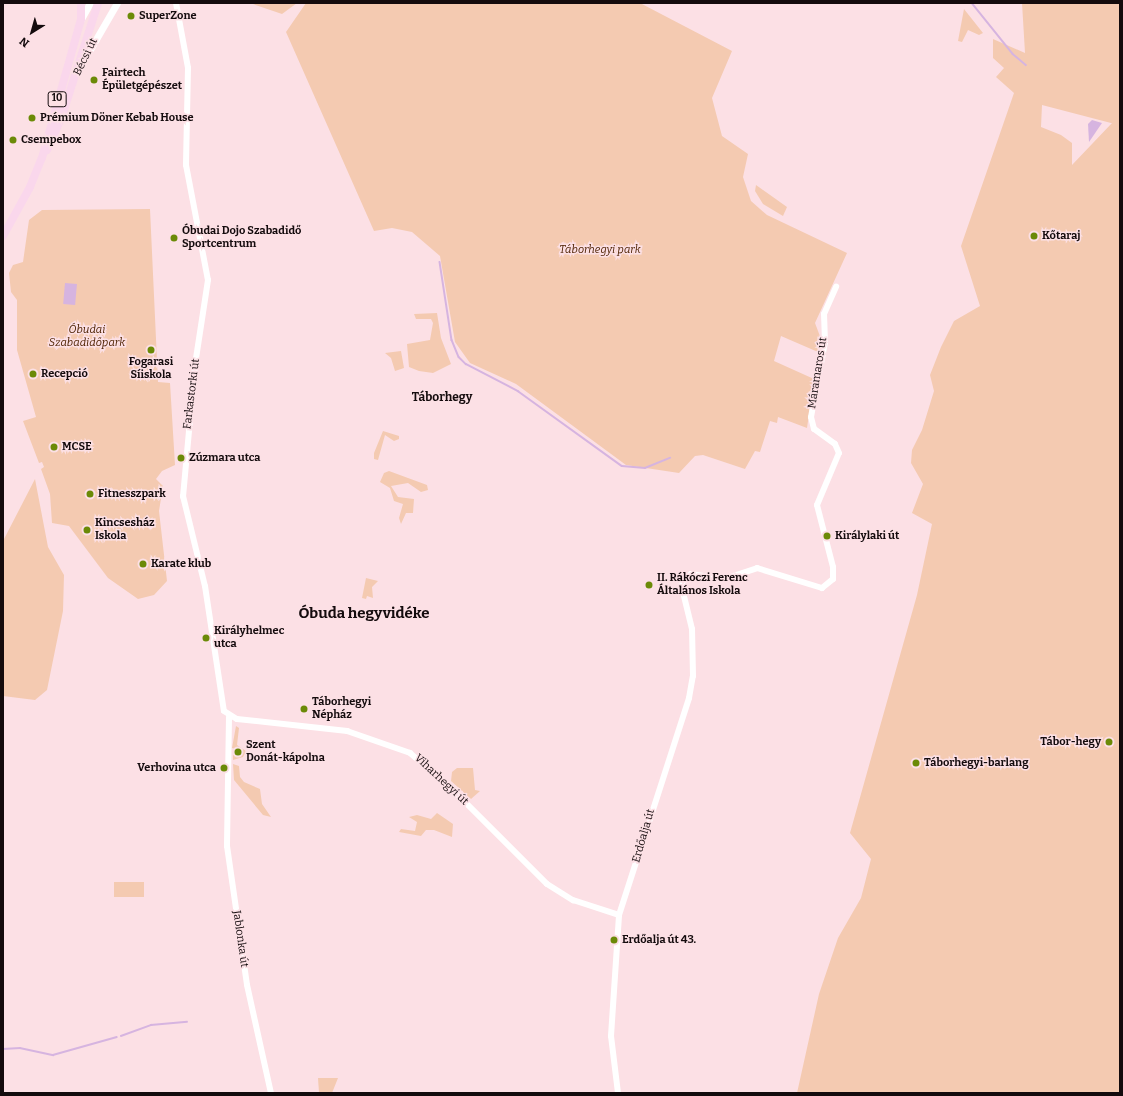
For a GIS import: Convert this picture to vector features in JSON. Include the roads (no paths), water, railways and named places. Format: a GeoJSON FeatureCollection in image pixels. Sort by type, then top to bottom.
{"type":"FeatureCollection","features":[{"type":"Feature","properties":{"kind":"main road"},"geometry":{"type":"LineString","coordinates":[[80,3],[81,19]]}},
{"type":"Feature","properties":{"kind":"main road","name":"Bécsi út"},"geometry":{"type":"LineString","coordinates":[[42,158],[81,19],[90,3]]}},
{"type":"Feature","properties":{"kind":"main road","name":"10"},"geometry":{"type":"LineString","coordinates":[[76,74],[98,3]]}},
{"type":"Feature","properties":{"kind":"main road","name":"Bécsi út"},"geometry":{"type":"LineString","coordinates":[[3,236],[30,187],[57,128],[76,74],[117,3]]}},
{"type":"Feature","properties":{"kind":"street","name":"Farkastorki út"},"geometry":{"type":"LineString","coordinates":[[176,3],[188,68],[186,165],[208,280],[194,373],[183,496],[204,586],[222,706],[229,716],[229,783]]}},
{"type":"Feature","properties":{"kind":"street","name":"Máramaros út"},"geometry":{"type":"LineString","coordinates":[[681,584],[691,574],[724,579],[757,568],[817,587],[829,585],[834,567],[818,505],[839,453],[835,444],[814,429],[811,417],[825,342],[824,314],[836,287]]}},
{"type":"Feature","properties":{"kind":"street","name":"Erdőalja út"},"geometry":{"type":"LineString","coordinates":[[618,1093],[611,1036],[619,915],[690,691],[694,665],[692,628],[681,584]]}},
{"type":"Feature","properties":{"kind":"street","name":"Viharhegyi út"},"geometry":{"type":"LineString","coordinates":[[229,716],[347,731],[410,753],[450,787],[547,884],[573,900],[619,915]]}},
{"type":"Feature","properties":{"kind":"street","name":"Jablonka út"},"geometry":{"type":"LineString","coordinates":[[229,783],[227,846],[247,984],[272,1093]]}},
{"type":"Feature","properties":{"kind":"waterway"},"geometry":{"type":"LineString","coordinates":[[972,3],[1013,54],[1026,65]]}},
{"type":"Feature","properties":{"kind":"waterway"},"geometry":{"type":"LineString","coordinates":[[440,262],[452,340],[459,357],[466,364],[518,391],[622,466],[645,468],[670,458]]}},
{"type":"Feature","properties":{"kind":"waterway"},"geometry":{"type":"LineString","coordinates":[[121,1036],[151,1025],[187,1022]]}},
{"type":"Feature","properties":{"kind":"waterway"},"geometry":{"type":"LineString","coordinates":[[3,1049],[20,1048],[53,1055],[117,1037]]}},
{"type":"Feature","properties":{"kind":"place","name":"SuperZone"},"geometry":{"type":"Point","coordinates":[131,16]}},
{"type":"Feature","properties":{"kind":"place","name":"Fairtech Épületgépészet"},"geometry":{"type":"Point","coordinates":[94,80]}},
{"type":"Feature","properties":{"kind":"place","name":"Prémium Döner Kebab House"},"geometry":{"type":"Point","coordinates":[32,118]}},
{"type":"Feature","properties":{"kind":"place","name":"Csempebox"},"geometry":{"type":"Point","coordinates":[13,140]}},
{"type":"Feature","properties":{"kind":"place","name":"Kőtaraj"},"geometry":{"type":"Point","coordinates":[1034,236]}},
{"type":"Feature","properties":{"kind":"place","name":"Óbudai Dojo Szabadidő Sportcentrum"},"geometry":{"type":"Point","coordinates":[174,238]}},
{"type":"Feature","properties":{"kind":"place","name":"Fogarasi Síiskola"},"geometry":{"type":"Point","coordinates":[151,350]}},
{"type":"Feature","properties":{"kind":"place","name":"Recepció"},"geometry":{"type":"Point","coordinates":[33,374]}},
{"type":"Feature","properties":{"kind":"place","name":"MCSE"},"geometry":{"type":"Point","coordinates":[54,447]}},
{"type":"Feature","properties":{"kind":"place","name":"Zúzmara utca"},"geometry":{"type":"Point","coordinates":[181,458]}},
{"type":"Feature","properties":{"kind":"place","name":"Fitnesszpark"},"geometry":{"type":"Point","coordinates":[90,494]}},
{"type":"Feature","properties":{"kind":"place","name":"Kincsesház Iskola"},"geometry":{"type":"Point","coordinates":[87,530]}},
{"type":"Feature","properties":{"kind":"place","name":"Királylaki út"},"geometry":{"type":"Point","coordinates":[827,536]}},
{"type":"Feature","properties":{"kind":"place","name":"Karate klub"},"geometry":{"type":"Point","coordinates":[143,564]}},
{"type":"Feature","properties":{"kind":"place","name":"II. Rákóczi Ferenc Általános Iskola"},"geometry":{"type":"Point","coordinates":[649,585]}},
{"type":"Feature","properties":{"kind":"place","name":"Királyhelmec utca"},"geometry":{"type":"Point","coordinates":[206,638]}},
{"type":"Feature","properties":{"kind":"place","name":"Táborhegyi Népház"},"geometry":{"type":"Point","coordinates":[304,709]}},
{"type":"Feature","properties":{"kind":"place","name":"Tábor-hegy"},"geometry":{"type":"Point","coordinates":[1109,742]}},
{"type":"Feature","properties":{"kind":"place","name":"Szent Donát-kápolna"},"geometry":{"type":"Point","coordinates":[238,752]}},
{"type":"Feature","properties":{"kind":"place","name":"Táborhegyi-barlang"},"geometry":{"type":"Point","coordinates":[916,763]}},
{"type":"Feature","properties":{"kind":"place","name":"Verhovina utca"},"geometry":{"type":"Point","coordinates":[224,768]}},
{"type":"Feature","properties":{"kind":"place","name":"Erdőalja út 43."},"geometry":{"type":"Point","coordinates":[614,940]}},
{"type":"Feature","properties":{"kind":"district","name":"Táborhegy"},"geometry":{"type":"Point","coordinates":[442,398]}},
{"type":"Feature","properties":{"kind":"district","name":"Óbuda hegyvidéke"},"geometry":{"type":"Point","coordinates":[364,614]}},
{"type":"Feature","properties":{"kind":"park label","name":"Táborhegyi park"},"geometry":{"type":"Point","coordinates":[600,250]}},
{"type":"Feature","properties":{"kind":"park label","name":"Óbudai Szabadidőpark"},"geometry":{"type":"Point","coordinates":[87,337]}}]}
